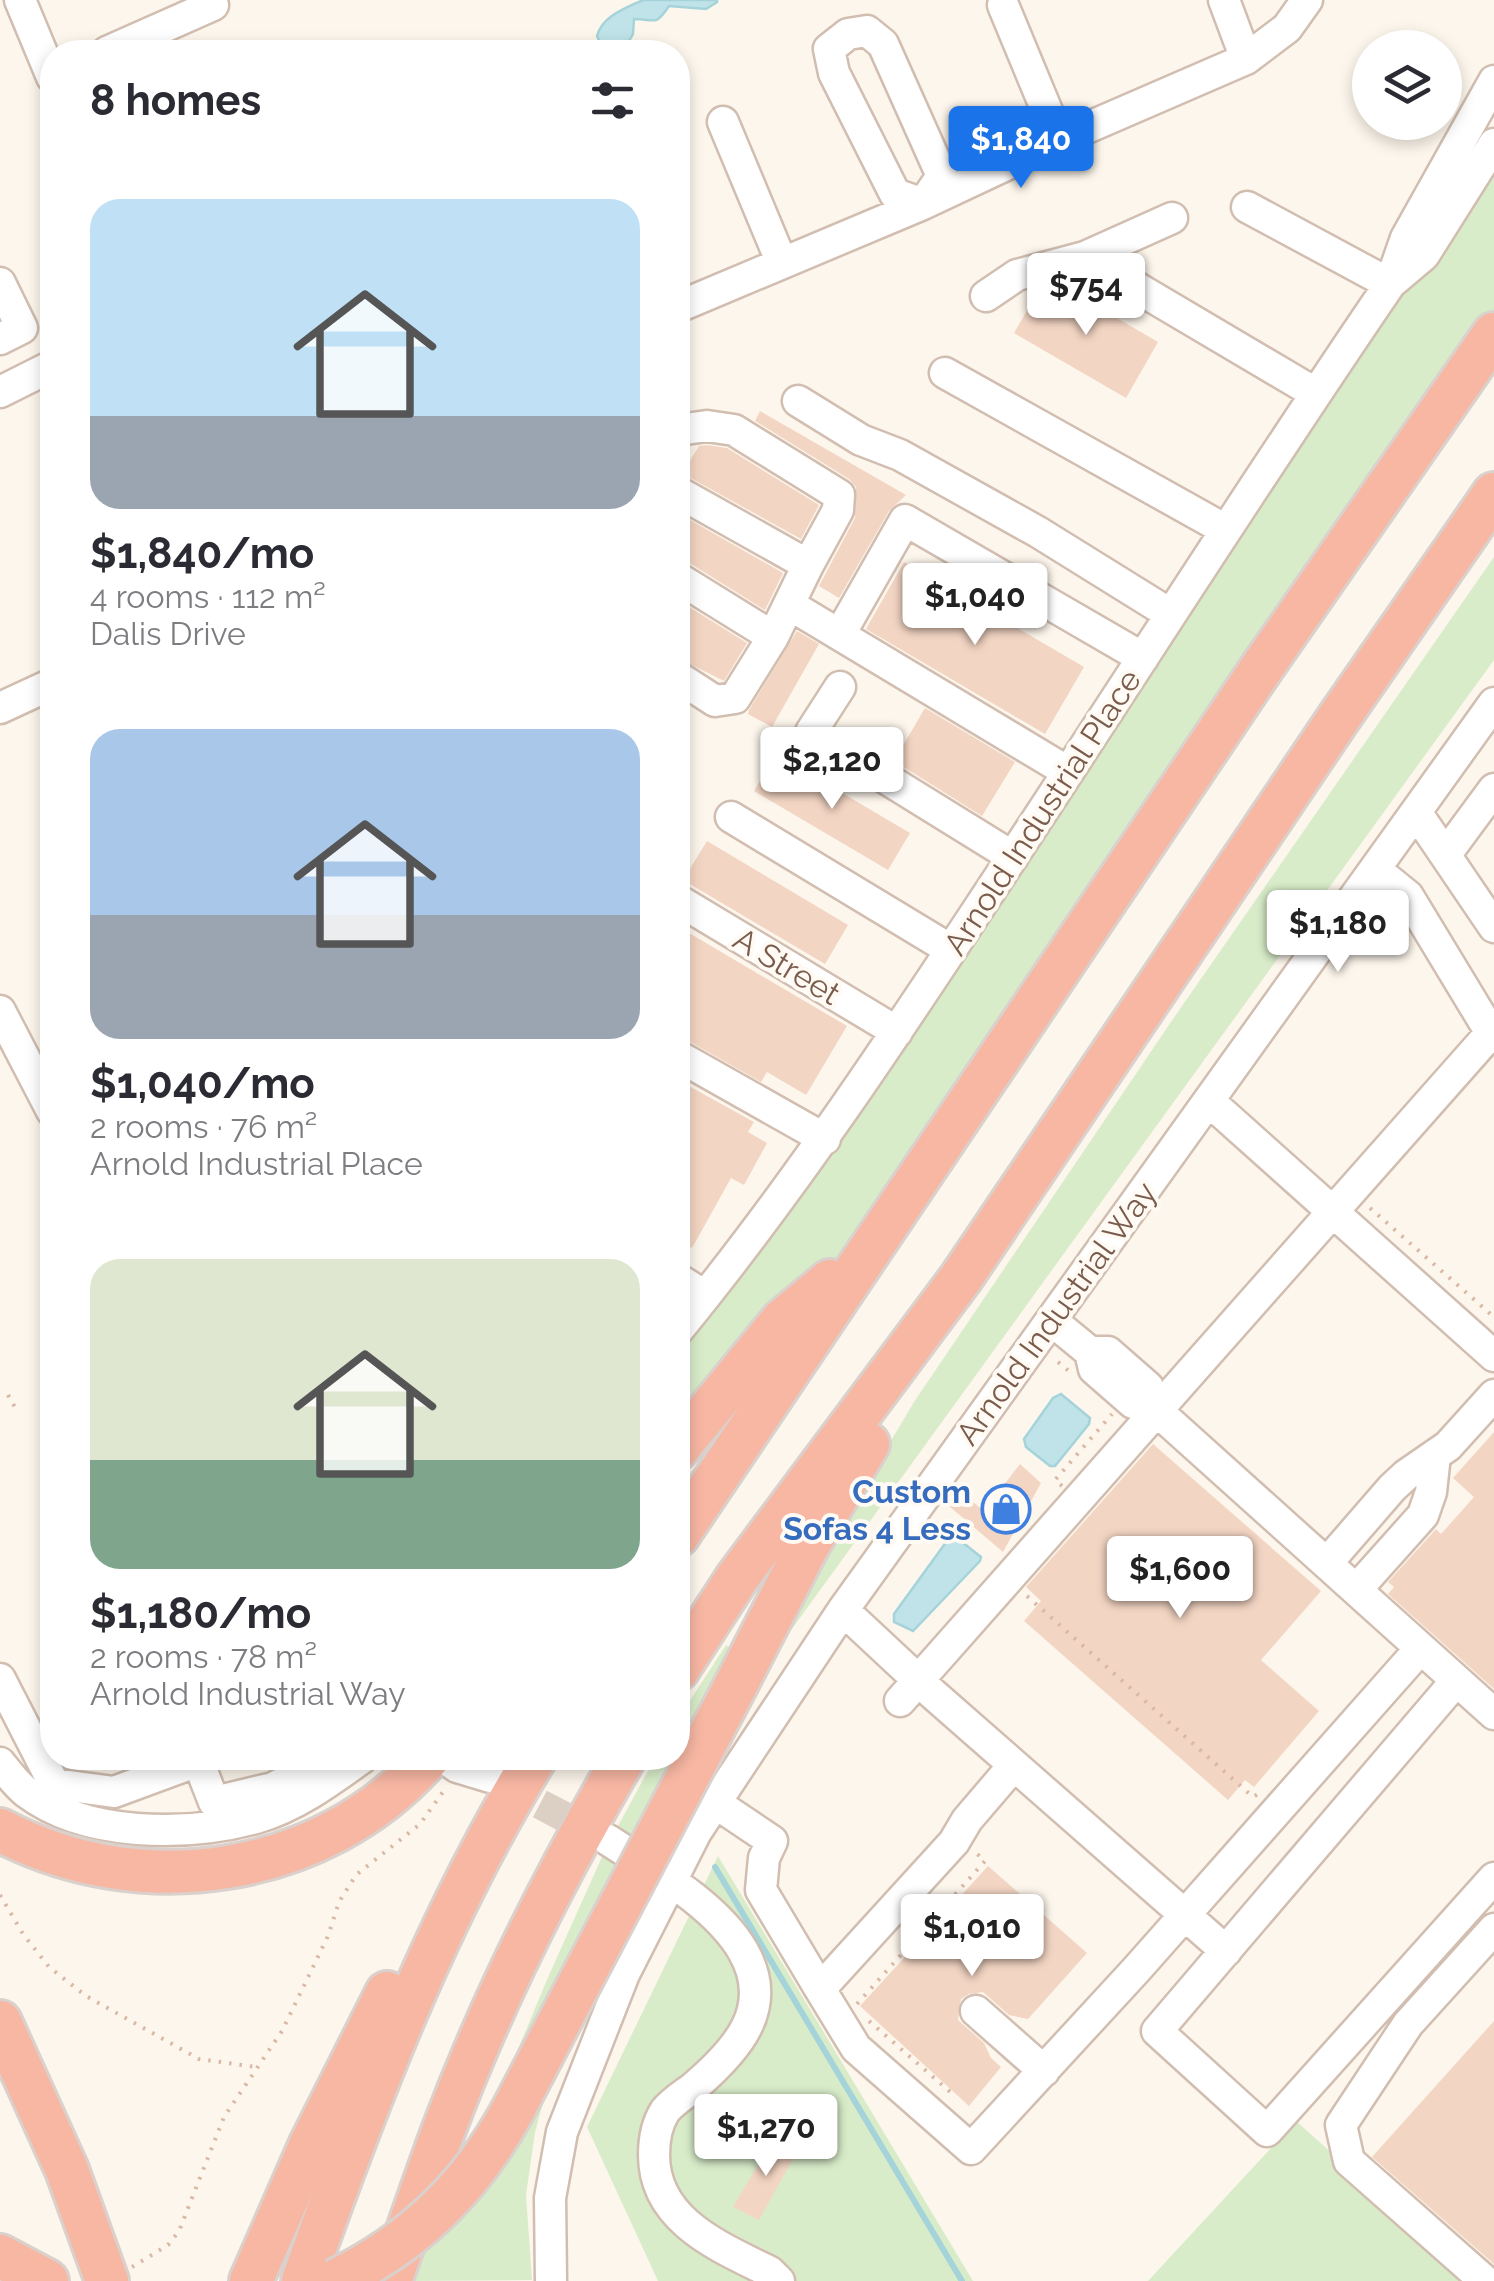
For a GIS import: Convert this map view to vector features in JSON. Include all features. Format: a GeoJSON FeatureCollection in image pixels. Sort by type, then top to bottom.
{"type":"FeatureCollection","features":[{"type":"Feature","properties":{"kind":"highway"},"geometry":{"type":"LineString","coordinates":[[690,1518],[1263,666],[1494,334]]}},
{"type":"Feature","properties":{"kind":"highway"},"geometry":{"type":"LineString","coordinates":[[690,1650],[738,1578],[961,1278],[1494,494]]}},
{"type":"Feature","properties":{"kind":"highway"},"geometry":{"type":"LineString","coordinates":[[690,1433],[782,1321],[872,1245]]}},
{"type":"Feature","properties":{"kind":"highway"},"geometry":{"type":"LineString","coordinates":[[334,2281],[375,2260],[414,2233],[480,2165],[513,2110],[844,1482],[929,1348],[961,1278]]}},
{"type":"Feature","properties":{"kind":"highway"},"geometry":{"type":"LineString","coordinates":[[0,1830],[53,1854],[128,1870],[172,1872],[257,1862],[297,1850],[352,1822],[426,1770]]}},
{"type":"Feature","properties":{"kind":"highway"},"geometry":{"type":"LineString","coordinates":[[303,2281],[353,2141],[449,1914],[527,1770]]}},
{"type":"Feature","properties":{"kind":"highway"},"geometry":{"type":"LineString","coordinates":[[390,2281],[458,2094],[514,1965],[617,1770]]}},
{"type":"Feature","properties":{"kind":"highway"},"geometry":{"type":"LineString","coordinates":[[413,2281],[555,1883]]}},
{"type":"Feature","properties":{"kind":"highway"},"geometry":{"type":"LineString","coordinates":[[252,2281],[311,2144],[388,1990],[449,1914]]}},
{"type":"Feature","properties":{"kind":"highway"},"geometry":{"type":"LineString","coordinates":[[0,2022],[66,2170],[106,2280]]}},
{"type":"Feature","properties":{"kind":"highway"},"geometry":{"type":"LineString","coordinates":[[0,2256],[47,2281]]}},
{"type":"Feature","properties":{"kind":"street"},"geometry":{"type":"LineString","coordinates":[[20,0],[40,48]]}},
{"type":"Feature","properties":{"kind":"street"},"geometry":{"type":"LineString","coordinates":[[1224,0],[1246,60]]}},
{"type":"Feature","properties":{"kind":"street"},"geometry":{"type":"LineString","coordinates":[[690,303],[1246,60],[1287,28],[1307,0]]}},
{"type":"Feature","properties":{"kind":"street"},"geometry":{"type":"LineString","coordinates":[[1003,4],[1059,140]]}},
{"type":"Feature","properties":{"kind":"street"},"geometry":{"type":"LineString","coordinates":[[134,40],[213,5]]}},
{"type":"Feature","properties":{"kind":"street"},"geometry":{"type":"LineString","coordinates":[[867,31],[883,44],[942,176],[922,204],[895,194],[834,73],[829,49],[848,34],[867,31]]}},
{"type":"Feature","properties":{"kind":"street","name":"Arnold Industrial Place"},"geometry":{"type":"LineString","coordinates":[[690,1315],[825,1139],[1224,529],[1390,284],[1406,238],[1494,81]]}},
{"type":"Feature","properties":{"kind":"street"},"geometry":{"type":"LineString","coordinates":[[723,122],[782,261]]}},
{"type":"Feature","properties":{"kind":"street","name":"Arnold Industrial Place"},"geometry":{"type":"LineString","coordinates":[[1390,284],[1424,256],[1494,144]]}},
{"type":"Feature","properties":{"kind":"street"},"geometry":{"type":"LineString","coordinates":[[1247,207],[1390,284]]}},
{"type":"Feature","properties":{"kind":"street"},"geometry":{"type":"LineString","coordinates":[[986,296],[1017,275],[1085,257],[1172,218]]}},
{"type":"Feature","properties":{"kind":"street"},"geometry":{"type":"LineString","coordinates":[[1085,257],[1316,393]]}},
{"type":"Feature","properties":{"kind":"street"},"geometry":{"type":"LineString","coordinates":[[0,283],[22,328],[0,339]]}},
{"type":"Feature","properties":{"kind":"street"},"geometry":{"type":"LineString","coordinates":[[0,392],[40,372]]}},
{"type":"Feature","properties":{"kind":"street"},"geometry":{"type":"LineString","coordinates":[[944,373],[1224,529]]}},
{"type":"Feature","properties":{"kind":"street"},"geometry":{"type":"LineString","coordinates":[[798,400],[861,440],[900,455],[1038,532],[1170,614]]}},
{"type":"Feature","properties":{"kind":"street"},"geometry":{"type":"LineString","coordinates":[[690,428],[734,430],[839,495],[838,510],[790,606],[736,698],[715,701],[690,685]]}},
{"type":"Feature","properties":{"kind":"street"},"geometry":{"type":"LineString","coordinates":[[690,499],[808,565]]}},
{"type":"Feature","properties":{"kind":"street"},"geometry":{"type":"LineString","coordinates":[[840,634],[906,520],[1143,658]]}},
{"type":"Feature","properties":{"kind":"street"},"geometry":{"type":"LineString","coordinates":[[690,585],[774,637]]}},
{"type":"Feature","properties":{"kind":"street"},"geometry":{"type":"LineString","coordinates":[[790,606],[1068,772]]}},
{"type":"Feature","properties":{"kind":"street"},"geometry":{"type":"LineString","coordinates":[[840,687],[811,732],[1013,857]]}},
{"type":"Feature","properties":{"kind":"street"},"geometry":{"type":"LineString","coordinates":[[0,708],[40,697]]}},
{"type":"Feature","properties":{"kind":"street","name":"Arnold Industrial Way"},"geometry":{"type":"LineString","coordinates":[[551,2281],[550,2198],[562,2132],[624,1974],[714,1802],[843,1610],[1494,704]]}},
{"type":"Feature","properties":{"kind":"street"},"geometry":{"type":"LineString","coordinates":[[1446,854],[1494,789]]}},
{"type":"Feature","properties":{"kind":"street"},"geometry":{"type":"LineString","coordinates":[[1416,812],[1494,927]]}},
{"type":"Feature","properties":{"kind":"street"},"geometry":{"type":"LineString","coordinates":[[731,817],[951,950]]}},
{"type":"Feature","properties":{"kind":"street"},"geometry":{"type":"LineString","coordinates":[[909,1690],[1331,1211],[1492,1036],[1408,896],[1376,870]]}},
{"type":"Feature","properties":{"kind":"street","name":"A Street"},"geometry":{"type":"LineString","coordinates":[[690,907],[897,1032]]}},
{"type":"Feature","properties":{"kind":"street"},"geometry":{"type":"LineString","coordinates":[[0,1011],[40,1088]]}},
{"type":"Feature","properties":{"kind":"street"},"geometry":{"type":"LineString","coordinates":[[690,1063],[825,1139]]}},
{"type":"Feature","properties":{"kind":"street"},"geometry":{"type":"LineString","coordinates":[[1210,1102],[1494,1356]]}},
{"type":"Feature","properties":{"kind":"street"},"geometry":{"type":"LineString","coordinates":[[690,1287],[706,1296]]}},
{"type":"Feature","properties":{"kind":"street"},"geometry":{"type":"LineString","coordinates":[[1051,1320],[1090,1352],[1094,1369],[1133,1403],[1156,1410],[1494,1714]]}},
{"type":"Feature","properties":{"kind":"street"},"geometry":{"type":"LineString","coordinates":[[1327,1563],[1406,1475],[1448,1446],[1494,1395]]}},
{"type":"Feature","properties":{"kind":"street"},"geometry":{"type":"LineString","coordinates":[[1356,1590],[1423,1515],[1431,1492],[1435,1455]]}},
{"type":"Feature","properties":{"kind":"street"},"geometry":{"type":"LineString","coordinates":[[843,1610],[909,1690],[1014,1766],[1226,1951]]}},
{"type":"Feature","properties":{"kind":"street"},"geometry":{"type":"LineString","coordinates":[[714,1802],[784,1835],[764,1858],[761,1890],[856,2048],[971,2149],[1420,1649]]}},
{"type":"Feature","properties":{"kind":"street"},"geometry":{"type":"LineString","coordinates":[[0,1679],[40,1757]]}},
{"type":"Feature","properties":{"kind":"street"},"geometry":{"type":"LineString","coordinates":[[1456,1681],[1157,2031],[1267,2130],[1494,1878]]}},
{"type":"Feature","properties":{"kind":"street"},"geometry":{"type":"LineString","coordinates":[[0,1763],[24,1790],[51,1807],[124,1828],[170,1832],[258,1818],[300,1799],[344,1770]]}},
{"type":"Feature","properties":{"kind":"street"},"geometry":{"type":"LineString","coordinates":[[820,1989],[954,1842],[967,1820],[1014,1766]]}},
{"type":"Feature","properties":{"kind":"street"},"geometry":{"type":"LineString","coordinates":[[47,1770],[54,1784],[114,1792],[174,1770]]}},
{"type":"Feature","properties":{"kind":"street"},"geometry":{"type":"LineString","coordinates":[[202,1770],[214,1802],[272,1788],[308,1770]]}},
{"type":"Feature","properties":{"kind":"street"},"geometry":{"type":"LineString","coordinates":[[466,1770],[490,1777]]}},
{"type":"Feature","properties":{"kind":"street"},"geometry":{"type":"LineString","coordinates":[[608,1840],[670,1881],[721,1924],[743,1951],[754,1979],[754,2010],[745,2036],[666,2109],[654,2135],[654,2168],[670,2208],[689,2228],[770,2272],[779,2281]]}},
{"type":"Feature","properties":{"kind":"street"},"geometry":{"type":"LineString","coordinates":[[1486,2281],[1349,2161],[1341,2124],[1408,2024],[1494,1929]]}},
{"type":"Feature","properties":{"kind":"street"},"geometry":{"type":"LineString","coordinates":[[976,2010],[1044,2071]]}},
{"type":"Feature","properties":{"kind":"path"},"geometry":{"type":"LineString","coordinates":[[1363,1202],[1494,1317]]}},
{"type":"Feature","properties":{"kind":"path"},"geometry":{"type":"LineString","coordinates":[[8,1395],[16,1409]]}},
{"type":"Feature","properties":{"kind":"path"},"geometry":{"type":"LineString","coordinates":[[1023,1592],[1253,1797],[1256,1792],[1278,1811]]}},
{"type":"Feature","properties":{"kind":"path"},"geometry":{"type":"LineString","coordinates":[[106,2280],[157,2252],[178,2231],[224,2118],[282,2031],[328,1936],[339,1902],[356,1875],[420,1824],[437,1804],[438,1770]]}},
{"type":"Feature","properties":{"kind":"path"},"geometry":{"type":"LineString","coordinates":[[854,2008],[985,1861],[972,1849]]}},
{"type":"Feature","properties":{"kind":"path"},"geometry":{"type":"LineString","coordinates":[[0,1895],[22,1934],[49,1967],[86,1996],[200,2059],[256,2067]]}},
{"type":"Feature","properties":{"kind":"path"},"geometry":{"type":"LineString","coordinates":[[869,2020],[956,2097]]}},
{"type":"Feature","properties":{"kind":"green space"},"geometry":{"type":"Polygon","coordinates":[[[1494,144],[1494,339],[872,1245],[690,1435],[690,1313],[1494,144]]]}},
{"type":"Feature","properties":{"kind":"green space"},"geometry":{"type":"Polygon","coordinates":[[[1494,557],[1494,660],[760,1673],[833,1538],[914,1402],[1173,1019],[1494,557]]]}},
{"type":"Feature","properties":{"kind":"green space"},"geometry":{"type":"Polygon","coordinates":[[[726,1645],[740,1654],[690,1765],[690,1700],[726,1645]]]}},
{"type":"Feature","properties":{"kind":"green space"},"geometry":{"type":"Polygon","coordinates":[[[648,1770],[688,1770],[552,2070],[535,2132],[526,2195],[532,2280],[413,2281],[432,2220],[462,2183],[606,1848],[648,1770]]]}},
{"type":"Feature","properties":{"kind":"green space"},"geometry":{"type":"Polygon","coordinates":[[[718,1856],[973,2281],[658,2281],[587,2127],[718,1856]]]}},
{"type":"Feature","properties":{"kind":"green space"},"geometry":{"type":"Polygon","coordinates":[[[1296,2121],[1475,2281],[1148,2281],[1296,2121]]]}},
{"type":"Feature","properties":{"kind":"water"},"geometry":{"type":"Polygon","coordinates":[[[643,0],[717,0],[706,9],[669,6],[657,19],[634,19],[630,40],[599,40],[600,29],[616,14],[643,0]]]}},
{"type":"Feature","properties":{"kind":"water"},"geometry":{"type":"Polygon","coordinates":[[[1061,1394],[1090,1418],[1055,1466],[1050,1466],[1026,1447],[1024,1439],[1053,1398],[1061,1394]]]}},
{"type":"Feature","properties":{"kind":"water"},"geometry":{"type":"Polygon","coordinates":[[[952,1534],[981,1557],[980,1561],[913,1631],[894,1622],[894,1614],[952,1534]]]}},
{"type":"Feature","properties":{"kind":"building"},"geometry":{"type":"Polygon","coordinates":[[[1058,284],[1158,342],[1126,398],[1014,333],[1040,288],[1058,284]]]}},
{"type":"Feature","properties":{"kind":"building"},"geometry":{"type":"Polygon","coordinates":[[[760,411],[906,495],[889,511],[839,598],[819,586],[855,518],[856,487],[755,421],[760,411]]]}},
{"type":"Feature","properties":{"kind":"building"},"geometry":{"type":"Polygon","coordinates":[[[699,446],[727,448],[819,505],[801,539],[690,478],[690,460],[699,446]]]}},
{"type":"Feature","properties":{"kind":"building"},"geometry":{"type":"Polygon","coordinates":[[[690,520],[783,573],[765,610],[690,563],[690,520]]]}},
{"type":"Feature","properties":{"kind":"building"},"geometry":{"type":"Polygon","coordinates":[[[904,562],[1084,667],[1045,734],[866,629],[904,562]]]}},
{"type":"Feature","properties":{"kind":"building"},"geometry":{"type":"Polygon","coordinates":[[[690,607],[747,643],[724,681],[690,664],[690,607]]]}},
{"type":"Feature","properties":{"kind":"building"},"geometry":{"type":"Polygon","coordinates":[[[797,631],[819,644],[772,727],[748,714],[749,710],[797,631]]]}},
{"type":"Feature","properties":{"kind":"building"},"geometry":{"type":"Polygon","coordinates":[[[925,708],[1015,762],[982,816],[894,761],[925,708]]]}},
{"type":"Feature","properties":{"kind":"building"},"geometry":{"type":"Polygon","coordinates":[[[776,754],[910,833],[888,870],[754,791],[776,754]]]}},
{"type":"Feature","properties":{"kind":"building"},"geometry":{"type":"Polygon","coordinates":[[[707,841],[848,925],[825,964],[690,884],[690,869],[707,841]]]}},
{"type":"Feature","properties":{"kind":"building"},"geometry":{"type":"Polygon","coordinates":[[[690,934],[847,1026],[806,1095],[767,1072],[761,1082],[690,1042],[690,934]]]}},
{"type":"Feature","properties":{"kind":"building"},"geometry":{"type":"Polygon","coordinates":[[[690,1087],[754,1122],[748,1132],[767,1143],[744,1185],[731,1178],[692,1248],[690,1087]]]}},
{"type":"Feature","properties":{"kind":"building"},"geometry":{"type":"Polygon","coordinates":[[[1494,1432],[1494,1689],[1388,1594],[1394,1587],[1388,1582],[1436,1529],[1441,1534],[1474,1497],[1453,1478],[1494,1432]]]}},
{"type":"Feature","properties":{"kind":"building"},"geometry":{"type":"Polygon","coordinates":[[[1153,1444],[1321,1591],[1261,1660],[1319,1711],[1254,1787],[1245,1780],[1228,1800],[1024,1621],[1041,1601],[1026,1587],[1153,1444]]]}},
{"type":"Feature","properties":{"kind":"building","name":"Custom Sofas 4 Less"},"geometry":{"type":"Polygon","coordinates":[[[1020,1464],[1041,1483],[1003,1552],[949,1506],[961,1492],[984,1511],[1020,1464]]]}},
{"type":"Feature","properties":{"kind":"building"},"geometry":{"type":"Polygon","coordinates":[[[988,1866],[1087,1953],[1028,2019],[1009,2015],[983,1992],[961,1999],[958,2020],[984,2043],[1001,2067],[969,2106],[860,2006],[988,1866]]]}},
{"type":"Feature","properties":{"kind":"building"},"geometry":{"type":"Polygon","coordinates":[[[1494,2021],[1494,2264],[1372,2157],[1494,2021]]]}},
{"type":"Feature","properties":{"kind":"building"},"geometry":{"type":"Polygon","coordinates":[[[774,2138],[798,2150],[759,2220],[733,2207],[774,2138]]]}},
{"type":"Feature","properties":{"kind":"waterway"},"geometry":{"type":"LineString","coordinates":[[715,1867],[962,2281]]}},
{"type":"Feature","properties":{"kind":"tunnel"},"geometry":{"type":"LineString","coordinates":[[500,1783],[601,1836]]}},
{"type":"Feature","properties":{"kind":"place","name":"Custom Sofas 4 Less"},"geometry":{"type":"Point","coordinates":[1006,1509]}}]}
